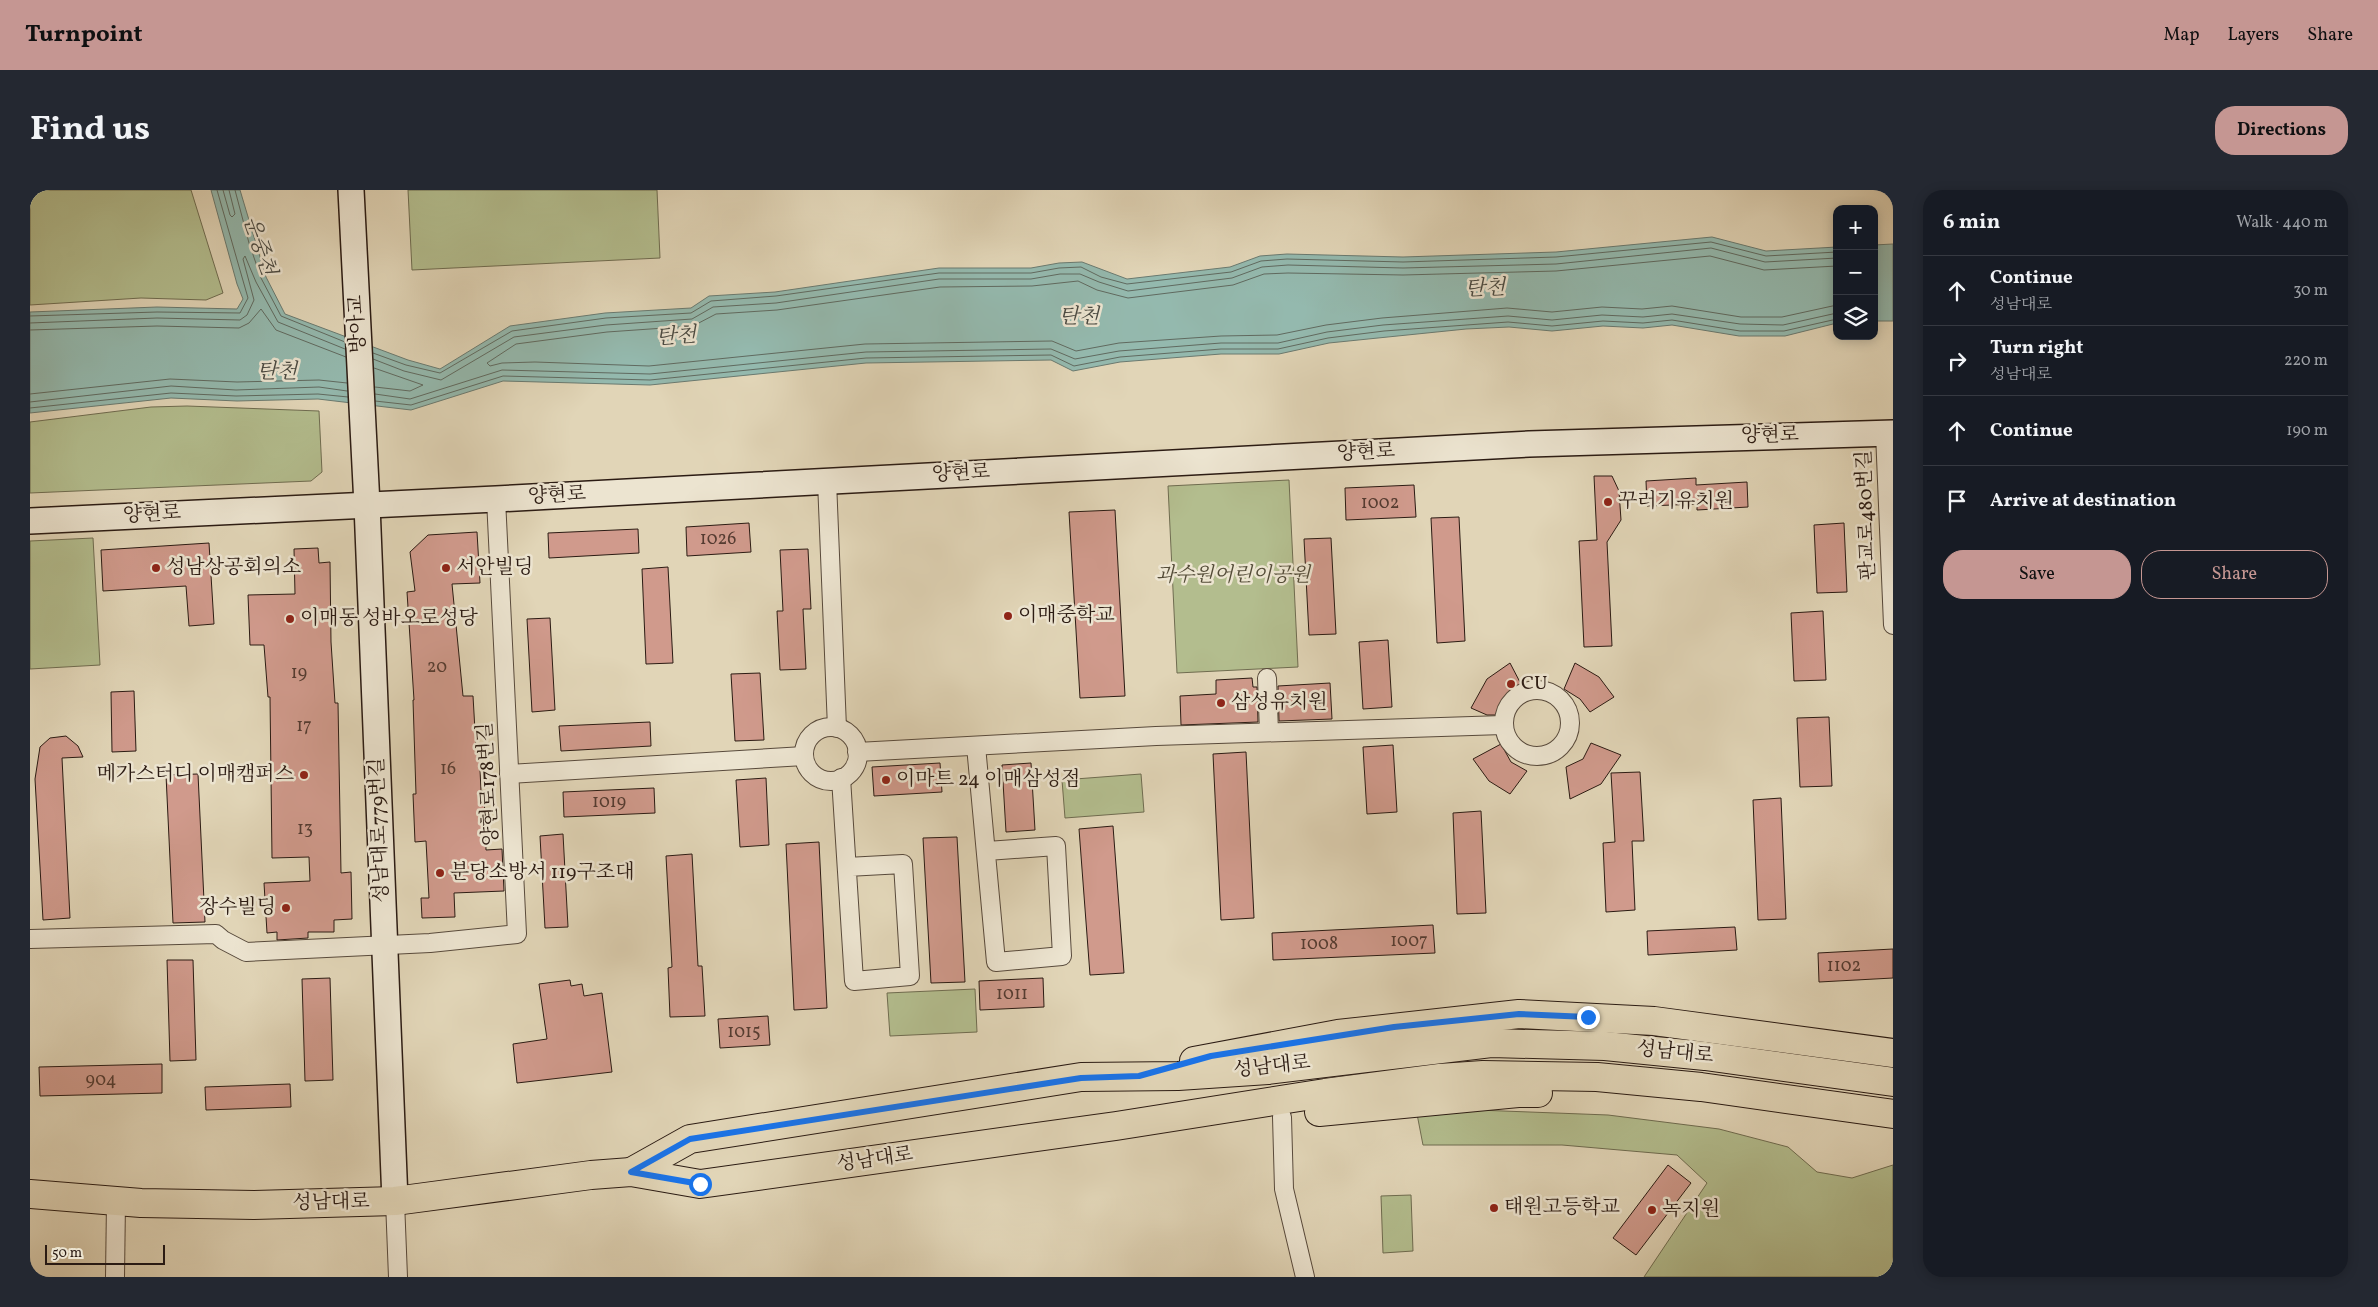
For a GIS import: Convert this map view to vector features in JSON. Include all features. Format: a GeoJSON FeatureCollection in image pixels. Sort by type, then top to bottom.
{"type":"FeatureCollection","features":[{"type":"Feature","properties":{"kind":"main road","name":"방아교"},"geometry":{"type":"LineString","coordinates":[[351,190],[364,459]]}},
{"type":"Feature","properties":{"kind":"main road","name":"양현로"},"geometry":{"type":"LineString","coordinates":[[30,521],[827,482],[1529,444],[1889,433]]}},
{"type":"Feature","properties":{"kind":"main road","name":"성남대로779번길"},"geometry":{"type":"LineString","coordinates":[[364,459],[395,1202]]}},
{"type":"Feature","properties":{"kind":"main road"},"geometry":{"type":"LineString","coordinates":[[1139,1076],[1211,1056],[1338,1034],[1519,1014],[1654,1022],[1893,1053]]}},
{"type":"Feature","properties":{"kind":"main road","name":"성남대로"},"geometry":{"type":"LineString","coordinates":[[631,1172],[690,1139],[1081,1078],[1268,1070],[1491,1043],[1605,1046],[1696,1055],[1893,1082]]}},
{"type":"Feature","properties":{"kind":"main road","name":"성남대로"},"geometry":{"type":"LineString","coordinates":[[30,1194],[116,1202],[254,1205],[395,1202],[631,1172],[700,1184],[1116,1126],[1325,1093],[1440,1078],[1483,1075],[1606,1078],[1700,1087],[1893,1114]]}},
{"type":"Feature","properties":{"kind":"main road"},"geometry":{"type":"LineString","coordinates":[[1116,1126],[1156,1137],[1282,1117],[1518,1092],[1687,1102],[1893,1132]]}},
{"type":"Feature","properties":{"kind":"street","name":"판교로480번길"},"geometry":{"type":"LineString","coordinates":[[1889,433],[1893,625]]}},
{"type":"Feature","properties":{"kind":"street"},"geometry":{"type":"LineString","coordinates":[[827,482],[837,728]]}},
{"type":"Feature","properties":{"kind":"street","name":"양현로178번길"},"geometry":{"type":"LineString","coordinates":[[385,944],[430,943],[517,934],[496,499]]}},
{"type":"Feature","properties":{"kind":"street"},"geometry":{"type":"LineString","coordinates":[[1267,678],[1269,732]]}},
{"type":"Feature","properties":{"kind":"street"},"geometry":{"type":"LineString","coordinates":[[858,752],[1269,732],[1503,726]]}},
{"type":"Feature","properties":{"kind":"street"},"geometry":{"type":"LineString","coordinates":[[829,727],[837,728],[852,737],[858,752],[852,770],[841,778],[828,780],[819,778],[812,773],[804,756],[808,740],[814,734],[829,727]]}},
{"type":"Feature","properties":{"kind":"street"},"geometry":{"type":"LineString","coordinates":[[976,746],[996,962],[1062,956],[1056,846],[987,851]]}},
{"type":"Feature","properties":{"kind":"street"},"geometry":{"type":"LineString","coordinates":[[509,774],[804,756]]}},
{"type":"Feature","properties":{"kind":"street"},"geometry":{"type":"LineString","coordinates":[[841,778],[854,981],[910,976],[903,864],[847,867]]}},
{"type":"Feature","properties":{"kind":"street"},"geometry":{"type":"LineString","coordinates":[[30,939],[216,934],[223,940],[246,952],[385,944]]}},
{"type":"Feature","properties":{"kind":"street"},"geometry":{"type":"LineString","coordinates":[[1282,1117],[1284,1189],[1305,1277]]}},
{"type":"Feature","properties":{"kind":"street"},"geometry":{"type":"LineString","coordinates":[[115,1277],[116,1202]]}},
{"type":"Feature","properties":{"kind":"street"},"geometry":{"type":"LineString","coordinates":[[395,1202],[398,1277]]}},
{"type":"Feature","properties":{"kind":"green space"},"geometry":{"type":"Polygon","coordinates":[[[30,190],[191,190],[223,293],[206,300],[141,298],[30,305],[30,190]]]}},
{"type":"Feature","properties":{"kind":"green space"},"geometry":{"type":"Polygon","coordinates":[[[408,190],[657,190],[660,258],[412,270],[408,190]]]}},
{"type":"Feature","properties":{"kind":"green space"},"geometry":{"type":"Polygon","coordinates":[[[187,406],[319,411],[322,472],[311,481],[30,493],[30,422],[151,407],[187,406]]]}},
{"type":"Feature","properties":{"kind":"green space","name":"과수원어린이공원"},"geometry":{"type":"Polygon","coordinates":[[[1289,480],[1298,667],[1177,673],[1168,486],[1289,480]]]}},
{"type":"Feature","properties":{"kind":"green space"},"geometry":{"type":"Polygon","coordinates":[[[93,538],[100,665],[30,669],[30,541],[93,538]]]}},
{"type":"Feature","properties":{"kind":"green space"},"geometry":{"type":"Polygon","coordinates":[[[1141,774],[1144,812],[1065,818],[1062,780],[1141,774]]]}},
{"type":"Feature","properties":{"kind":"green space"},"geometry":{"type":"Polygon","coordinates":[[[975,989],[977,1032],[890,1036],[887,993],[975,989]]]}},
{"type":"Feature","properties":{"kind":"green space"},"geometry":{"type":"Polygon","coordinates":[[[1477,1110],[1608,1115],[1719,1129],[1788,1147],[1817,1172],[1852,1178],[1893,1165],[1893,1277],[1644,1277],[1707,1183],[1677,1155],[1562,1145],[1423,1145],[1417,1114],[1477,1110]]]}},
{"type":"Feature","properties":{"kind":"green space"},"geometry":{"type":"Polygon","coordinates":[[[1411,1195],[1413,1251],[1383,1253],[1381,1196],[1411,1195]]]}},
{"type":"Feature","properties":{"kind":"water","name":"탄천"},"geometry":{"type":"Polygon","coordinates":[[[211,190],[240,190],[266,277],[285,314],[408,360],[440,369],[510,326],[605,313],[691,308],[709,296],[775,292],[939,268],[1031,268],[1059,263],[1082,262],[1127,279],[1230,267],[1260,256],[1287,254],[1403,257],[1556,252],[1712,237],[1766,251],[1833,247],[1833,324],[1785,336],[1739,336],[1672,325],[1643,328],[1603,326],[1552,331],[1509,327],[1466,329],[1329,343],[1279,354],[1221,354],[1120,362],[1073,371],[1051,360],[866,363],[650,385],[503,381],[411,410],[318,399],[237,401],[171,398],[30,413],[30,312],[157,307],[237,309],[243,299],[237,284],[211,190]]]}},
{"type":"Feature","properties":{"kind":"water"},"geometry":{"type":"Polygon","coordinates":[[[1893,244],[1893,321],[1878,321],[1878,245],[1893,244]]]}},
{"type":"Feature","properties":{"kind":"building"},"geometry":{"type":"Polygon","coordinates":[[[1594,476],[1612,476],[1619,491],[1621,520],[1607,542],[1612,646],[1584,647],[1579,541],[1597,540],[1594,476]]]}},
{"type":"Feature","properties":{"kind":"building"},"geometry":{"type":"Polygon","coordinates":[[[1696,478],[1696,485],[1747,482],[1748,507],[1697,510],[1697,504],[1647,506],[1646,481],[1696,478]]]}},
{"type":"Feature","properties":{"kind":"building"},"geometry":{"type":"Polygon","coordinates":[[[1414,485],[1416,517],[1346,520],[1345,488],[1414,485]]]}},
{"type":"Feature","properties":{"kind":"building"},"geometry":{"type":"Polygon","coordinates":[[[1115,510],[1125,696],[1080,698],[1069,512],[1115,510]]]}},
{"type":"Feature","properties":{"kind":"building"},"geometry":{"type":"Polygon","coordinates":[[[1459,517],[1465,641],[1437,643],[1431,518],[1459,517]]]}},
{"type":"Feature","properties":{"kind":"building"},"geometry":{"type":"Polygon","coordinates":[[[749,523],[751,552],[687,556],[686,527],[749,523]]]}},
{"type":"Feature","properties":{"kind":"building"},"geometry":{"type":"Polygon","coordinates":[[[1844,523],[1847,592],[1817,593],[1814,525],[1844,523]]]}},
{"type":"Feature","properties":{"kind":"building"},"geometry":{"type":"Polygon","coordinates":[[[638,529],[639,553],[549,558],[548,533],[638,529]]]}},
{"type":"Feature","properties":{"kind":"building"},"geometry":{"type":"Polygon","coordinates":[[[477,532],[480,583],[452,584],[463,696],[473,696],[476,748],[479,748],[481,791],[484,791],[486,850],[502,849],[504,891],[454,893],[455,917],[422,918],[421,898],[429,898],[426,841],[415,842],[413,794],[416,794],[414,700],[407,592],[415,591],[410,552],[428,535],[477,532]]]}},
{"type":"Feature","properties":{"kind":"building"},"geometry":{"type":"Polygon","coordinates":[[[1331,538],[1336,634],[1309,635],[1304,539],[1331,538]]]}},
{"type":"Feature","properties":{"kind":"building","name":"성남상공회의소"},"geometry":{"type":"Polygon","coordinates":[[[209,543],[214,624],[189,626],[186,586],[103,591],[101,550],[209,543]]]}},
{"type":"Feature","properties":{"kind":"building"},"geometry":{"type":"Polygon","coordinates":[[[318,548],[319,563],[330,562],[331,642],[335,703],[338,703],[341,873],[351,872],[352,919],[334,920],[334,932],[308,932],[308,938],[277,940],[277,932],[267,933],[264,883],[310,881],[309,857],[272,858],[270,697],[268,697],[264,645],[250,645],[248,595],[295,594],[294,549],[318,548]]]}},
{"type":"Feature","properties":{"kind":"building"},"geometry":{"type":"Polygon","coordinates":[[[808,549],[811,609],[803,609],[806,669],[780,670],[777,611],[783,611],[780,550],[808,549]]]}},
{"type":"Feature","properties":{"kind":"building"},"geometry":{"type":"Polygon","coordinates":[[[668,567],[673,663],[646,664],[642,569],[668,567]]]}},
{"type":"Feature","properties":{"kind":"building"},"geometry":{"type":"Polygon","coordinates":[[[1823,611],[1826,680],[1794,681],[1791,613],[1823,611]]]}},
{"type":"Feature","properties":{"kind":"building"},"geometry":{"type":"Polygon","coordinates":[[[550,618],[555,710],[532,712],[527,619],[550,618]]]}},
{"type":"Feature","properties":{"kind":"building"},"geometry":{"type":"Polygon","coordinates":[[[1388,640],[1392,707],[1363,709],[1359,642],[1388,640]]]}},
{"type":"Feature","properties":{"kind":"building"},"geometry":{"type":"Polygon","coordinates":[[[1510,663],[1522,686],[1508,697],[1498,715],[1487,715],[1471,708],[1487,679],[1510,663]]]}},
{"type":"Feature","properties":{"kind":"building"},"geometry":{"type":"Polygon","coordinates":[[[1575,663],[1599,677],[1614,697],[1590,712],[1580,699],[1564,689],[1575,663]]]}},
{"type":"Feature","properties":{"kind":"building"},"geometry":{"type":"Polygon","coordinates":[[[760,673],[764,740],[735,741],[731,674],[760,673]]]}},
{"type":"Feature","properties":{"kind":"building","name":"삼성유치원"},"geometry":{"type":"Polygon","coordinates":[[[1252,678],[1253,687],[1257,687],[1258,722],[1181,725],[1180,696],[1216,694],[1216,680],[1252,678]]]}},
{"type":"Feature","properties":{"kind":"building"},"geometry":{"type":"Polygon","coordinates":[[[1330,683],[1332,719],[1279,721],[1278,686],[1330,683]]]}},
{"type":"Feature","properties":{"kind":"building"},"geometry":{"type":"Polygon","coordinates":[[[134,691],[136,751],[112,752],[111,692],[134,691]]]}},
{"type":"Feature","properties":{"kind":"building"},"geometry":{"type":"Polygon","coordinates":[[[1829,717],[1832,786],[1800,787],[1797,718],[1829,717]]]}},
{"type":"Feature","properties":{"kind":"building"},"geometry":{"type":"Polygon","coordinates":[[[650,722],[651,746],[561,751],[559,726],[650,722]]]}},
{"type":"Feature","properties":{"kind":"building"},"geometry":{"type":"Polygon","coordinates":[[[66,736],[78,746],[83,757],[62,758],[70,918],[43,920],[35,779],[40,747],[50,738],[66,736]]]}},
{"type":"Feature","properties":{"kind":"building"},"geometry":{"type":"Polygon","coordinates":[[[1591,743],[1621,755],[1601,784],[1570,799],[1566,767],[1583,759],[1591,743]]]}},
{"type":"Feature","properties":{"kind":"building"},"geometry":{"type":"Polygon","coordinates":[[[1501,744],[1511,762],[1527,771],[1510,794],[1489,781],[1473,759],[1501,744]]]}},
{"type":"Feature","properties":{"kind":"building"},"geometry":{"type":"Polygon","coordinates":[[[1393,745],[1397,812],[1367,814],[1363,747],[1393,745]]]}},
{"type":"Feature","properties":{"kind":"building"},"geometry":{"type":"Polygon","coordinates":[[[1246,752],[1254,918],[1221,920],[1213,754],[1246,752]]]}},
{"type":"Feature","properties":{"kind":"building"},"geometry":{"type":"Polygon","coordinates":[[[940,763],[942,792],[874,796],[872,767],[940,763]]]}},
{"type":"Feature","properties":{"kind":"building"},"geometry":{"type":"Polygon","coordinates":[[[1031,763],[1035,830],[1006,832],[1002,765],[1031,763]]]}},
{"type":"Feature","properties":{"kind":"building"},"geometry":{"type":"Polygon","coordinates":[[[1640,772],[1644,841],[1632,841],[1635,910],[1606,912],[1603,843],[1615,842],[1611,773],[1640,772]]]}},
{"type":"Feature","properties":{"kind":"building"},"geometry":{"type":"Polygon","coordinates":[[[198,774],[205,922],[173,923],[166,775],[198,774]]]}},
{"type":"Feature","properties":{"kind":"building"},"geometry":{"type":"Polygon","coordinates":[[[766,778],[769,845],[740,847],[736,780],[766,778]]]}},
{"type":"Feature","properties":{"kind":"building"},"geometry":{"type":"Polygon","coordinates":[[[654,788],[655,813],[564,817],[563,792],[654,788]]]}},
{"type":"Feature","properties":{"kind":"building"},"geometry":{"type":"Polygon","coordinates":[[[1781,798],[1786,919],[1758,920],[1753,800],[1781,798]]]}},
{"type":"Feature","properties":{"kind":"building"},"geometry":{"type":"Polygon","coordinates":[[[1481,811],[1486,913],[1457,914],[1453,813],[1481,811]]]}},
{"type":"Feature","properties":{"kind":"building"},"geometry":{"type":"Polygon","coordinates":[[[1113,826],[1124,973],[1090,975],[1079,829],[1113,826]]]}},
{"type":"Feature","properties":{"kind":"building"},"geometry":{"type":"Polygon","coordinates":[[[563,834],[568,927],[545,928],[540,836],[563,834]]]}},
{"type":"Feature","properties":{"kind":"building"},"geometry":{"type":"Polygon","coordinates":[[[957,837],[965,982],[931,983],[923,838],[957,837]]]}},
{"type":"Feature","properties":{"kind":"building"},"geometry":{"type":"Polygon","coordinates":[[[819,842],[827,1008],[794,1010],[786,844],[819,842]]]}},
{"type":"Feature","properties":{"kind":"building"},"geometry":{"type":"Polygon","coordinates":[[[692,854],[698,966],[702,966],[705,1016],[670,1017],[668,968],[672,967],[666,856],[692,854]]]}},
{"type":"Feature","properties":{"kind":"building"},"geometry":{"type":"Polygon","coordinates":[[[1433,925],[1435,953],[1273,960],[1272,933],[1433,925]]]}},
{"type":"Feature","properties":{"kind":"building"},"geometry":{"type":"Polygon","coordinates":[[[1735,927],[1737,950],[1648,955],[1647,931],[1735,927]]]}},
{"type":"Feature","properties":{"kind":"building"},"geometry":{"type":"Polygon","coordinates":[[[1893,949],[1893,978],[1819,982],[1818,953],[1893,949]]]}},
{"type":"Feature","properties":{"kind":"building"},"geometry":{"type":"Polygon","coordinates":[[[167,960],[193,960],[196,1060],[170,1061],[167,960]]]}},
{"type":"Feature","properties":{"kind":"building"},"geometry":{"type":"Polygon","coordinates":[[[330,978],[333,1080],[305,1081],[302,979],[330,978]]]}},
{"type":"Feature","properties":{"kind":"building"},"geometry":{"type":"Polygon","coordinates":[[[1043,978],[1044,1007],[980,1010],[979,981],[1043,978]]]}},
{"type":"Feature","properties":{"kind":"building"},"geometry":{"type":"Polygon","coordinates":[[[570,980],[571,986],[582,984],[584,996],[602,993],[612,1072],[517,1083],[513,1044],[547,1039],[539,984],[570,980]]]}},
{"type":"Feature","properties":{"kind":"building"},"geometry":{"type":"Polygon","coordinates":[[[768,1016],[770,1045],[720,1048],[718,1019],[768,1016]]]}},
{"type":"Feature","properties":{"kind":"building"},"geometry":{"type":"Polygon","coordinates":[[[162,1064],[162,1093],[40,1096],[39,1067],[162,1064]]]}},
{"type":"Feature","properties":{"kind":"building"},"geometry":{"type":"Polygon","coordinates":[[[290,1084],[291,1107],[206,1110],[205,1087],[290,1084]]]}},
{"type":"Feature","properties":{"kind":"building","name":"녹지원"},"geometry":{"type":"Polygon","coordinates":[[[1668,1165],[1691,1183],[1636,1255],[1613,1238],[1668,1165]]]}},
{"type":"Feature","properties":{"kind":"place","name":"꾸러기유치원"},"geometry":{"type":"Point","coordinates":[1608,502]}},
{"type":"Feature","properties":{"kind":"place","name":"성남상공회의소"},"geometry":{"type":"Point","coordinates":[156,568]}},
{"type":"Feature","properties":{"kind":"place","name":"서안빌딩"},"geometry":{"type":"Point","coordinates":[446,568]}},
{"type":"Feature","properties":{"kind":"place","name":"이매중학교"},"geometry":{"type":"Point","coordinates":[1008,616]}},
{"type":"Feature","properties":{"kind":"place","name":"이매동 성바오로성당"},"geometry":{"type":"Point","coordinates":[290,619]}},
{"type":"Feature","properties":{"kind":"place","name":"CU"},"geometry":{"type":"Point","coordinates":[1511,684]}},
{"type":"Feature","properties":{"kind":"place","name":"삼성유치원"},"geometry":{"type":"Point","coordinates":[1221,703]}},
{"type":"Feature","properties":{"kind":"place","name":"메가스터디 이매캠퍼스"},"geometry":{"type":"Point","coordinates":[304,775]}},
{"type":"Feature","properties":{"kind":"place","name":"이마트 24 이매삼성점"},"geometry":{"type":"Point","coordinates":[886,780]}},
{"type":"Feature","properties":{"kind":"place","name":"분당소방서 119구조대"},"geometry":{"type":"Point","coordinates":[440,873]}},
{"type":"Feature","properties":{"kind":"place","name":"장수빌딩"},"geometry":{"type":"Point","coordinates":[286,908]}},
{"type":"Feature","properties":{"kind":"place","name":"태원고등학교"},"geometry":{"type":"Point","coordinates":[1494,1208]}},
{"type":"Feature","properties":{"kind":"place","name":"녹지원"},"geometry":{"type":"Point","coordinates":[1652,1210]}},
{"type":"Feature","properties":{"kind":"route"},"geometry":{"type":"LineString","coordinates":[[700,1184],[631,1172],[690,1139],[1081,1078],[1139,1076],[1211,1056],[1338,1034],[1519,1014],[1588,1017]]}},
{"type":"Feature","properties":{"kind":"water label","name":"운중천"},"geometry":{"type":"Point","coordinates":[259,246]}}]}
